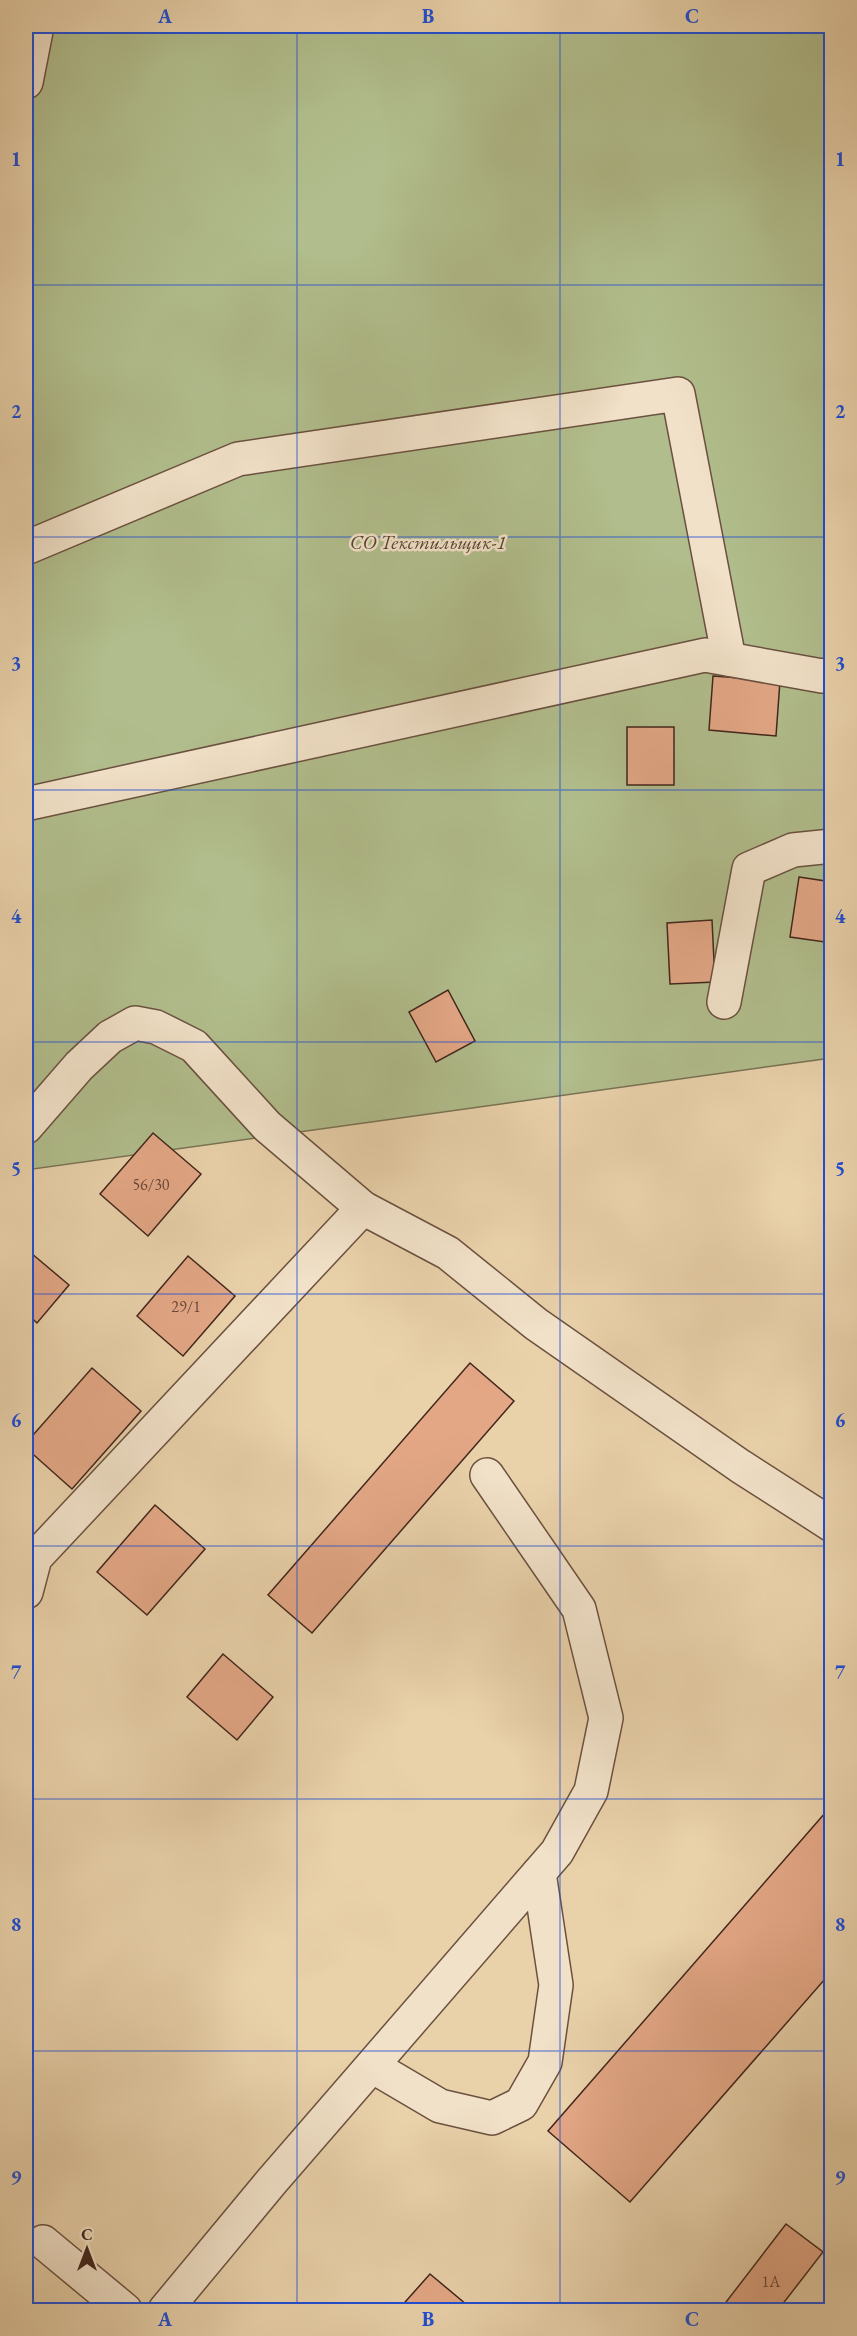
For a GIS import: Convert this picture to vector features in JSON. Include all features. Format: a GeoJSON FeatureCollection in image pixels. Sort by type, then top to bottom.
{"type":"FeatureCollection","features":[{"type":"Feature","properties":{"kind":"street"},"geometry":{"type":"LineString","coordinates":[[26,82],[36,26]]}},
{"type":"Feature","properties":{"kind":"street"},"geometry":{"type":"LineString","coordinates":[[26,548],[238,459],[678,394],[729,659]]}},
{"type":"Feature","properties":{"kind":"street"},"geometry":{"type":"LineString","coordinates":[[26,804],[705,655],[822,676],[831,675]]}},
{"type":"Feature","properties":{"kind":"street"},"geometry":{"type":"LineString","coordinates":[[724,1002],[749,870],[793,850],[831,846]]}},
{"type":"Feature","properties":{"kind":"street"},"geometry":{"type":"LineString","coordinates":[[26,1127],[79,1066],[110,1037],[135,1023],[156,1027],[194,1046],[267,1126],[363,1208],[448,1253],[536,1324],[730,1459],[831,1525]]}},
{"type":"Feature","properties":{"kind":"street"},"geometry":{"type":"LineString","coordinates":[[26,1592],[35,1558],[363,1208]]}},
{"type":"Feature","properties":{"kind":"street"},"geometry":{"type":"LineString","coordinates":[[165,2310],[272,2181],[557,1852],[591,1791],[606,1718],[579,1609],[487,1475]]}},
{"type":"Feature","properties":{"kind":"street"},"geometry":{"type":"LineString","coordinates":[[372,2066],[440,2106],[492,2118],[520,2104],[545,2062],[556,1984],[539,1873]]}},
{"type":"Feature","properties":{"kind":"street"},"geometry":{"type":"LineString","coordinates":[[43,2242],[125,2310]]}},
{"type":"Feature","properties":{"kind":"green space","name":"СО Текстильщик-1"},"geometry":{"type":"Polygon","coordinates":[[[26,26],[831,26],[831,1058],[26,1170],[26,26]]]}},
{"type":"Feature","properties":{"kind":"building"},"geometry":{"type":"Polygon","coordinates":[[[713,676],[780,681],[776,736],[709,730],[713,676]]]}},
{"type":"Feature","properties":{"kind":"building"},"geometry":{"type":"Polygon","coordinates":[[[627,727],[674,727],[674,785],[627,785],[627,727]]]}},
{"type":"Feature","properties":{"kind":"building"},"geometry":{"type":"Polygon","coordinates":[[[799,877],[832,882],[832,943],[790,937],[799,877]]]}},
{"type":"Feature","properties":{"kind":"building"},"geometry":{"type":"Polygon","coordinates":[[[712,920],[715,982],[670,984],[667,923],[712,920]]]}},
{"type":"Feature","properties":{"kind":"building"},"geometry":{"type":"Polygon","coordinates":[[[448,990],[475,1041],[436,1062],[409,1012],[448,990]]]}},
{"type":"Feature","properties":{"kind":"building"},"geometry":{"type":"Polygon","coordinates":[[[153,1133],[201,1174],[148,1236],[100,1194],[153,1133]]]}},
{"type":"Feature","properties":{"kind":"building"},"geometry":{"type":"Polygon","coordinates":[[[31,1253],[69,1285],[37,1323],[26,1313],[26,1259],[31,1253]]]}},
{"type":"Feature","properties":{"kind":"building"},"geometry":{"type":"Polygon","coordinates":[[[188,1256],[235,1296],[183,1356],[137,1316],[188,1256]]]}},
{"type":"Feature","properties":{"kind":"building"},"geometry":{"type":"Polygon","coordinates":[[[470,1363],[514,1401],[312,1633],[268,1595],[470,1363]]]}},
{"type":"Feature","properties":{"kind":"building"},"geometry":{"type":"Polygon","coordinates":[[[92,1368],[141,1411],[72,1489],[26,1448],[26,1443],[92,1368]]]}},
{"type":"Feature","properties":{"kind":"building"},"geometry":{"type":"Polygon","coordinates":[[[155,1505],[205,1549],[147,1615],[97,1572],[155,1505]]]}},
{"type":"Feature","properties":{"kind":"building"},"geometry":{"type":"Polygon","coordinates":[[[223,1654],[273,1697],[237,1740],[187,1697],[223,1654]]]}},
{"type":"Feature","properties":{"kind":"building"},"geometry":{"type":"Polygon","coordinates":[[[832,1805],[832,1971],[630,2202],[548,2131],[832,1805]]]}},
{"type":"Feature","properties":{"kind":"building"},"geometry":{"type":"Polygon","coordinates":[[[786,2224],[823,2252],[778,2310],[720,2310],[786,2224]]]}},
{"type":"Feature","properties":{"kind":"building"},"geometry":{"type":"Polygon","coordinates":[[[430,2274],[473,2310],[398,2310],[430,2274]]]}}]}
